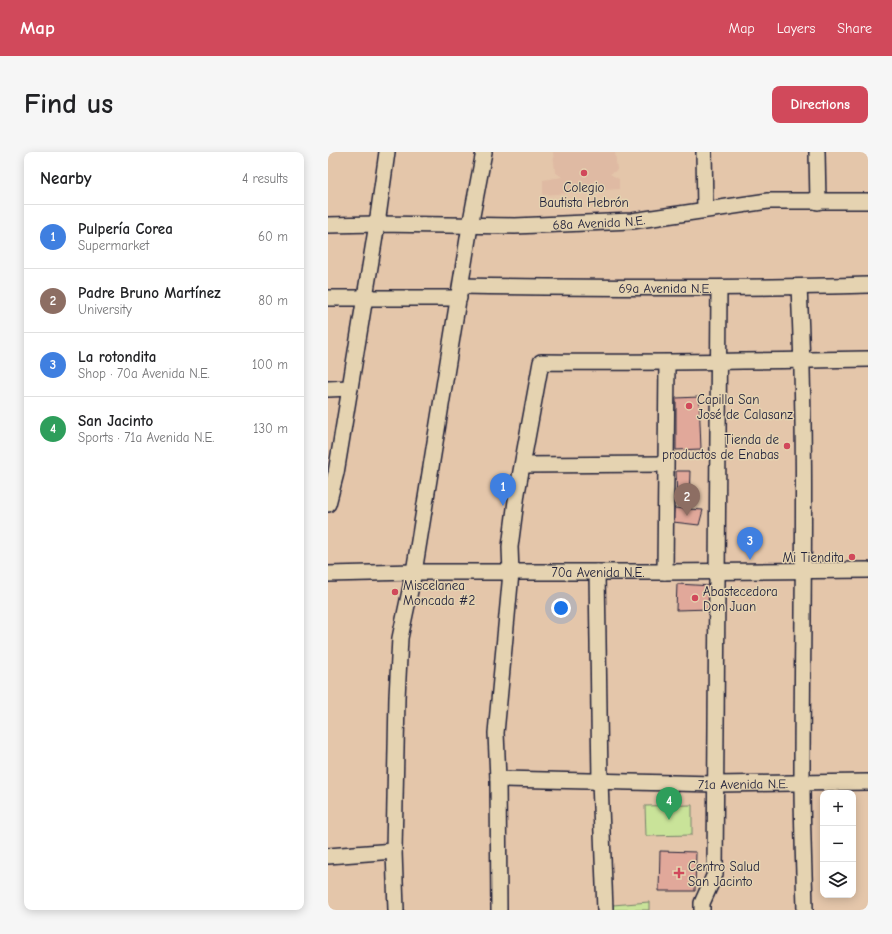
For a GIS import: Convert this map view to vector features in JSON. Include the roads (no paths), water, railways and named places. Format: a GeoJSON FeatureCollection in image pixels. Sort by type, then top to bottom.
{"type":"FeatureCollection","features":[{"type":"Feature","properties":{"kind":"street"},"geometry":{"type":"LineString","coordinates":[[328,504],[332,473],[350,388],[377,224],[387,152]]}},
{"type":"Feature","properties":{"kind":"street"},"geometry":{"type":"LineString","coordinates":[[396,910],[394,851],[397,697],[400,638],[414,572],[470,226],[484,152]]}},
{"type":"Feature","properties":{"kind":"street"},"geometry":{"type":"LineString","coordinates":[[704,152],[705,210]]}},
{"type":"Feature","properties":{"kind":"street"},"geometry":{"type":"LineString","coordinates":[[817,152],[818,202]]}},
{"type":"Feature","properties":{"kind":"street","name":"68a Avenida N.E."},"geometry":{"type":"LineString","coordinates":[[328,225],[377,224],[515,226],[632,221],[768,201],[868,201]]}},
{"type":"Feature","properties":{"kind":"street","name":"69a Avenida N.E."},"geometry":{"type":"LineString","coordinates":[[328,298],[566,288],[719,288],[868,285]]}},
{"type":"Feature","properties":{"kind":"street"},"geometry":{"type":"LineString","coordinates":[[799,287],[802,360],[804,570],[802,782],[805,910]]}},
{"type":"Feature","properties":{"kind":"street"},"geometry":{"type":"LineString","coordinates":[[702,910],[702,903],[715,874],[719,288]]}},
{"type":"Feature","properties":{"kind":"street"},"geometry":{"type":"LineString","coordinates":[[499,910],[498,779],[496,733],[511,573],[510,547],[542,362],[667,363],[868,359]]}},
{"type":"Feature","properties":{"kind":"street"},"geometry":{"type":"LineString","coordinates":[[665,572],[667,363]]}},
{"type":"Feature","properties":{"kind":"street"},"geometry":{"type":"LineString","coordinates":[[328,389],[350,388]]}},
{"type":"Feature","properties":{"kind":"street"},"geometry":{"type":"LineString","coordinates":[[523,465],[665,464]]}},
{"type":"Feature","properties":{"kind":"street","name":"70a Avenida N.E."},"geometry":{"type":"LineString","coordinates":[[328,574],[414,572],[511,573],[868,570]]}},
{"type":"Feature","properties":{"kind":"street"},"geometry":{"type":"LineString","coordinates":[[597,572],[600,781],[605,910]]}},
{"type":"Feature","properties":{"kind":"street","name":"71a Avenida N.E."},"geometry":{"type":"LineString","coordinates":[[498,779],[715,784],[868,782]]}},
{"type":"Feature","properties":{"kind":"street"},"geometry":{"type":"LineString","coordinates":[[328,856],[394,851]]}},
{"type":"Feature","properties":{"kind":"place","name":"Colegio Bautista Hebrón"},"geometry":{"type":"Point","coordinates":[584,173]}},
{"type":"Feature","properties":{"kind":"place","name":"Capilla San José de Calasanz"},"geometry":{"type":"Point","coordinates":[689,406]}},
{"type":"Feature","properties":{"kind":"place","name":"Tienda de productos de Enabas"},"geometry":{"type":"Point","coordinates":[787,446]}},
{"type":"Feature","properties":{"kind":"place","name":"Pulpería Corea"},"geometry":{"type":"Point","coordinates":[503,506]}},
{"type":"Feature","properties":{"kind":"place","name":"Padre Bruno Martínez"},"geometry":{"type":"Point","coordinates":[687,516]}},
{"type":"Feature","properties":{"kind":"place","name":"Mi Tiendita"},"geometry":{"type":"Point","coordinates":[852,557]}},
{"type":"Feature","properties":{"kind":"place","name":"La rotondita"},"geometry":{"type":"Point","coordinates":[750,560]}},
{"type":"Feature","properties":{"kind":"place","name":"Miscelanea Moncada #2"},"geometry":{"type":"Point","coordinates":[395,592]}},
{"type":"Feature","properties":{"kind":"place","name":"Abastecedora Don Juan"},"geometry":{"type":"Point","coordinates":[695,598]}},
{"type":"Feature","properties":{"kind":"place","name":"San Jacinto"},"geometry":{"type":"Point","coordinates":[669,820]}},
{"type":"Feature","properties":{"kind":"place","name":"Centro Salud San Jacinto"},"geometry":{"type":"Point","coordinates":[679,873]}}]}
